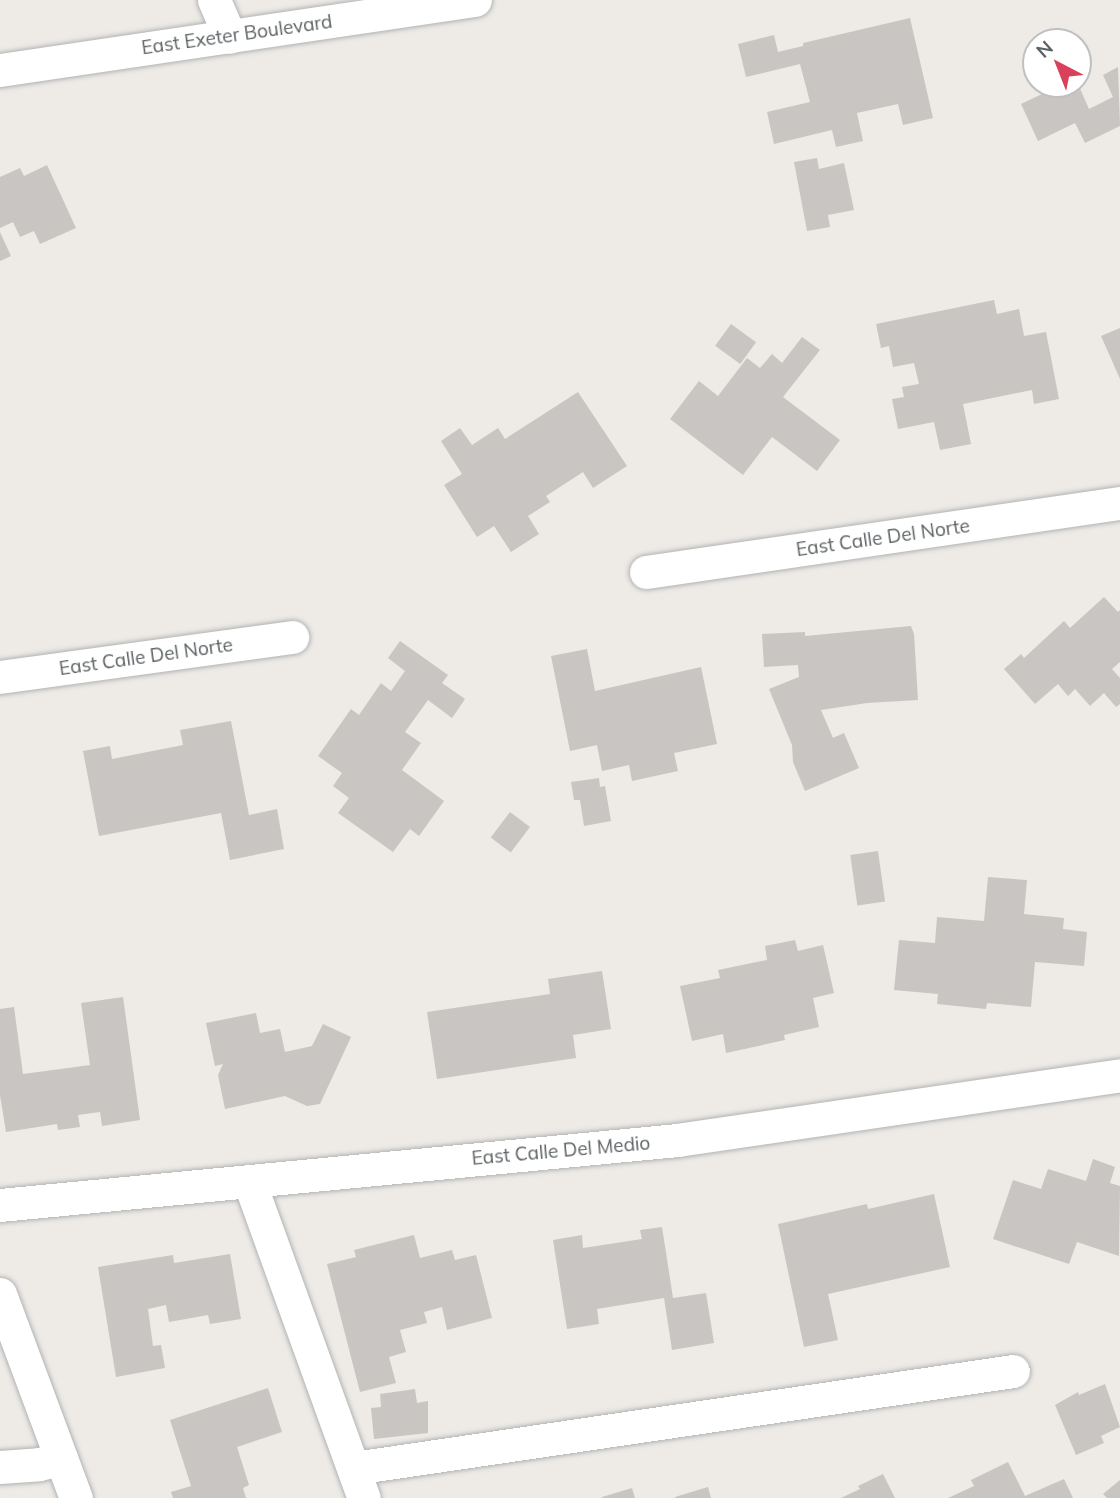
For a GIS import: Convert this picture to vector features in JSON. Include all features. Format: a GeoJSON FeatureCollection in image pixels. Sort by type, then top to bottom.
{"type":"FeatureCollection","features":[{"type":"Feature","properties":{"kind":"street"},"geometry":{"type":"LineString","coordinates":[[215,0],[230,37]]}},
{"type":"Feature","properties":{"kind":"street","name":"East Exeter Boulevard"},"geometry":{"type":"LineString","coordinates":[[0,70],[475,0]]}},
{"type":"Feature","properties":{"kind":"street","name":"East Calle Del Norte"},"geometry":{"type":"LineString","coordinates":[[646,572],[1120,503]]}},
{"type":"Feature","properties":{"kind":"street","name":"East Calle Del Norte"},"geometry":{"type":"LineString","coordinates":[[0,677],[292,637]]}},
{"type":"Feature","properties":{"kind":"street","name":"East Calle Del Medio"},"geometry":{"type":"LineString","coordinates":[[0,1205],[677,1140],[1120,1075]]}},
{"type":"Feature","properties":{"kind":"street"},"geometry":{"type":"LineString","coordinates":[[249,1181],[359,1483],[1013,1371]]}},
{"type":"Feature","properties":{"kind":"street"},"geometry":{"type":"LineString","coordinates":[[0,1294],[76,1498]]}},
{"type":"Feature","properties":{"kind":"street"},"geometry":{"type":"LineString","coordinates":[[0,1467],[61,1459]]}},
{"type":"Feature","properties":{"kind":"building"},"geometry":{"type":"Polygon","coordinates":[[[910,18],[933,118],[903,125],[898,104],[857,113],[863,141],[836,147],[832,130],[774,144],[767,112],[810,102],[800,64],[746,77],[738,44],[774,35],[778,52],[803,46],[803,43],[910,18]]]}},
{"type":"Feature","properties":{"kind":"building"},"geometry":{"type":"Polygon","coordinates":[[[1118,67],[1120,126],[1085,143],[1075,123],[1038,141],[1021,104],[1034,98],[1084,98],[1089,109],[1113,97],[1103,75],[1118,67]]]}},
{"type":"Feature","properties":{"kind":"building"},"geometry":{"type":"Polygon","coordinates":[[[817,158],[819,169],[844,163],[854,210],[828,215],[830,227],[807,231],[794,162],[817,158]]]}},
{"type":"Feature","properties":{"kind":"building"},"geometry":{"type":"Polygon","coordinates":[[[47,165],[76,228],[40,244],[34,231],[20,237],[13,222],[0,228],[0,177],[20,168],[24,176],[47,165]]]}},
{"type":"Feature","properties":{"kind":"building"},"geometry":{"type":"Polygon","coordinates":[[[0,232],[11,256],[0,261],[0,232]]]}},
{"type":"Feature","properties":{"kind":"building"},"geometry":{"type":"Polygon","coordinates":[[[994,300],[997,314],[1019,309],[1024,336],[1046,332],[1059,399],[1034,404],[1032,390],[963,404],[971,444],[940,450],[934,422],[898,429],[892,399],[904,397],[902,387],[919,384],[914,363],[893,367],[889,346],[881,348],[876,324],[994,300]]]}},
{"type":"Feature","properties":{"kind":"building"},"geometry":{"type":"Polygon","coordinates":[[[731,324],[756,342],[740,364],[715,346],[731,324]]]}},
{"type":"Feature","properties":{"kind":"building"},"geometry":{"type":"Polygon","coordinates":[[[1120,328],[1120,379],[1101,336],[1120,328]]]}},
{"type":"Feature","properties":{"kind":"building"},"geometry":{"type":"Polygon","coordinates":[[[802,337],[820,350],[783,397],[840,440],[817,471],[772,437],[743,475],[670,419],[699,381],[718,396],[747,358],[760,368],[772,354],[782,363],[802,337]]]}},
{"type":"Feature","properties":{"kind":"building"},"geometry":{"type":"Polygon","coordinates":[[[578,392],[627,466],[593,488],[583,472],[546,496],[550,502],[528,516],[539,534],[511,552],[494,526],[477,537],[444,485],[462,474],[441,441],[460,428],[472,445],[498,428],[505,439],[578,392]]]}},
{"type":"Feature","properties":{"kind":"building"},"geometry":{"type":"Polygon","coordinates":[[[1104,597],[1118,612],[1120,610],[1120,662],[1112,669],[1120,678],[1120,704],[1116,707],[1104,693],[1090,706],[1075,689],[1068,696],[1058,684],[1035,704],[1004,669],[1021,654],[1024,658],[1064,621],[1070,628],[1104,597]]]}},
{"type":"Feature","properties":{"kind":"building"},"geometry":{"type":"Polygon","coordinates":[[[911,626],[914,634],[918,700],[867,703],[821,710],[833,738],[844,733],[859,768],[805,791],[793,762],[792,745],[769,689],[799,677],[798,665],[764,667],[762,634],[805,632],[805,636],[911,626]]]}},
{"type":"Feature","properties":{"kind":"building"},"geometry":{"type":"Polygon","coordinates":[[[400,641],[448,675],[442,683],[465,699],[452,718],[428,700],[405,732],[421,743],[402,770],[444,801],[419,836],[410,829],[393,852],[338,813],[349,798],[333,786],[342,773],[318,756],[351,709],[359,715],[381,683],[391,691],[405,671],[388,658],[400,641]]]}},
{"type":"Feature","properties":{"kind":"building"},"geometry":{"type":"Polygon","coordinates":[[[587,649],[595,691],[701,667],[717,744],[674,753],[678,771],[632,781],[629,765],[602,771],[597,745],[570,751],[551,656],[587,649]]]}},
{"type":"Feature","properties":{"kind":"building"},"geometry":{"type":"Polygon","coordinates":[[[231,721],[249,815],[277,809],[284,849],[230,860],[221,813],[99,836],[83,751],[110,746],[112,759],[183,745],[180,730],[231,721]]]}},
{"type":"Feature","properties":{"kind":"building"},"geometry":{"type":"Polygon","coordinates":[[[599,778],[600,787],[605,786],[611,821],[584,826],[580,800],[574,800],[571,782],[599,778]]]}},
{"type":"Feature","properties":{"kind":"building"},"geometry":{"type":"Polygon","coordinates":[[[510,812],[530,827],[511,853],[491,838],[510,812]]]}},
{"type":"Feature","properties":{"kind":"building"},"geometry":{"type":"Polygon","coordinates":[[[878,851],[885,902],[857,905],[850,855],[878,851]]]}},
{"type":"Feature","properties":{"kind":"building"},"geometry":{"type":"Polygon","coordinates":[[[988,877],[1027,880],[1024,914],[1064,918],[1063,929],[1087,932],[1084,966],[1035,962],[1031,1007],[987,1003],[986,1009],[937,1004],[938,994],[894,990],[899,940],[935,943],[937,917],[984,921],[988,877]]]}},
{"type":"Feature","properties":{"kind":"building"},"geometry":{"type":"Polygon","coordinates":[[[795,940],[798,951],[823,945],[834,993],[813,998],[819,1027],[784,1035],[785,1040],[726,1053],[723,1034],[692,1041],[680,986],[720,978],[718,970],[767,960],[765,946],[795,940]]]}},
{"type":"Feature","properties":{"kind":"building"},"geometry":{"type":"Polygon","coordinates":[[[602,971],[611,1029],[573,1035],[576,1058],[437,1079],[427,1012],[550,994],[548,979],[602,971]]]}},
{"type":"Feature","properties":{"kind":"building"},"geometry":{"type":"Polygon","coordinates":[[[123,997],[140,1120],[102,1126],[100,1112],[78,1115],[80,1127],[58,1130],[57,1124],[6,1132],[0,1095],[0,1009],[14,1007],[23,1074],[90,1065],[81,1003],[123,997]]]}},
{"type":"Feature","properties":{"kind":"building"},"geometry":{"type":"Polygon","coordinates":[[[256,1013],[260,1033],[280,1029],[285,1052],[312,1046],[323,1024],[351,1037],[320,1104],[307,1106],[285,1096],[225,1109],[218,1075],[223,1064],[215,1066],[206,1023],[256,1013]]]}},
{"type":"Feature","properties":{"kind":"building"},"geometry":{"type":"Polygon","coordinates":[[[1093,1159],[1115,1167],[1110,1183],[1120,1186],[1119,1256],[1077,1242],[1069,1264],[993,1239],[1013,1180],[1041,1189],[1048,1169],[1086,1181],[1093,1159]]]}},
{"type":"Feature","properties":{"kind":"building"},"geometry":{"type":"Polygon","coordinates":[[[934,1194],[950,1267],[828,1294],[838,1340],[804,1347],[778,1224],[867,1204],[868,1209],[934,1194]]]}},
{"type":"Feature","properties":{"kind":"building"},"geometry":{"type":"Polygon","coordinates":[[[662,1227],[673,1298],[706,1293],[714,1343],[672,1350],[664,1298],[597,1309],[599,1324],[567,1329],[553,1240],[582,1235],[583,1248],[642,1239],[640,1230],[662,1227]]]}},
{"type":"Feature","properties":{"kind":"building"},"geometry":{"type":"Polygon","coordinates":[[[414,1235],[420,1258],[452,1250],[455,1260],[476,1255],[492,1318],[447,1330],[442,1307],[424,1312],[427,1323],[400,1330],[406,1352],[389,1357],[396,1383],[360,1392],[327,1264],[356,1257],[354,1250],[414,1235]]]}},
{"type":"Feature","properties":{"kind":"building"},"geometry":{"type":"Polygon","coordinates":[[[230,1254],[241,1319],[210,1324],[208,1315],[169,1322],[166,1305],[148,1309],[153,1346],[161,1345],[165,1368],[116,1377],[98,1267],[173,1255],[174,1263],[230,1254]]]}},
{"type":"Feature","properties":{"kind":"building"},"geometry":{"type":"Polygon","coordinates":[[[1105,1384],[1120,1427],[1101,1436],[1104,1443],[1076,1455],[1055,1405],[1078,1392],[1079,1395],[1105,1384]]]}},
{"type":"Feature","properties":{"kind":"building"},"geometry":{"type":"Polygon","coordinates":[[[268,1388],[282,1432],[237,1447],[249,1485],[243,1488],[246,1498],[173,1498],[171,1492],[191,1486],[170,1420],[268,1388]]]}},
{"type":"Feature","properties":{"kind":"building"},"geometry":{"type":"Polygon","coordinates":[[[415,1389],[417,1403],[428,1401],[428,1433],[374,1439],[371,1408],[381,1407],[380,1394],[415,1389]]]}},
{"type":"Feature","properties":{"kind":"building"},"geometry":{"type":"Polygon","coordinates":[[[1008,1462],[1025,1496],[1064,1479],[1073,1498],[948,1498],[974,1486],[971,1480],[1008,1462]]]}},
{"type":"Feature","properties":{"kind":"building"},"geometry":{"type":"Polygon","coordinates":[[[883,1474],[895,1498],[841,1498],[860,1489],[858,1486],[883,1474]]]}},
{"type":"Feature","properties":{"kind":"building"},"geometry":{"type":"Polygon","coordinates":[[[1120,1480],[1120,1498],[1107,1498],[1103,1494],[1120,1480]]]}},
{"type":"Feature","properties":{"kind":"building"},"geometry":{"type":"Polygon","coordinates":[[[708,1487],[711,1498],[675,1498],[675,1497],[708,1487]]]}},
{"type":"Feature","properties":{"kind":"building"},"geometry":{"type":"Polygon","coordinates":[[[632,1488],[635,1498],[602,1498],[602,1497],[632,1488]]]}}]}
